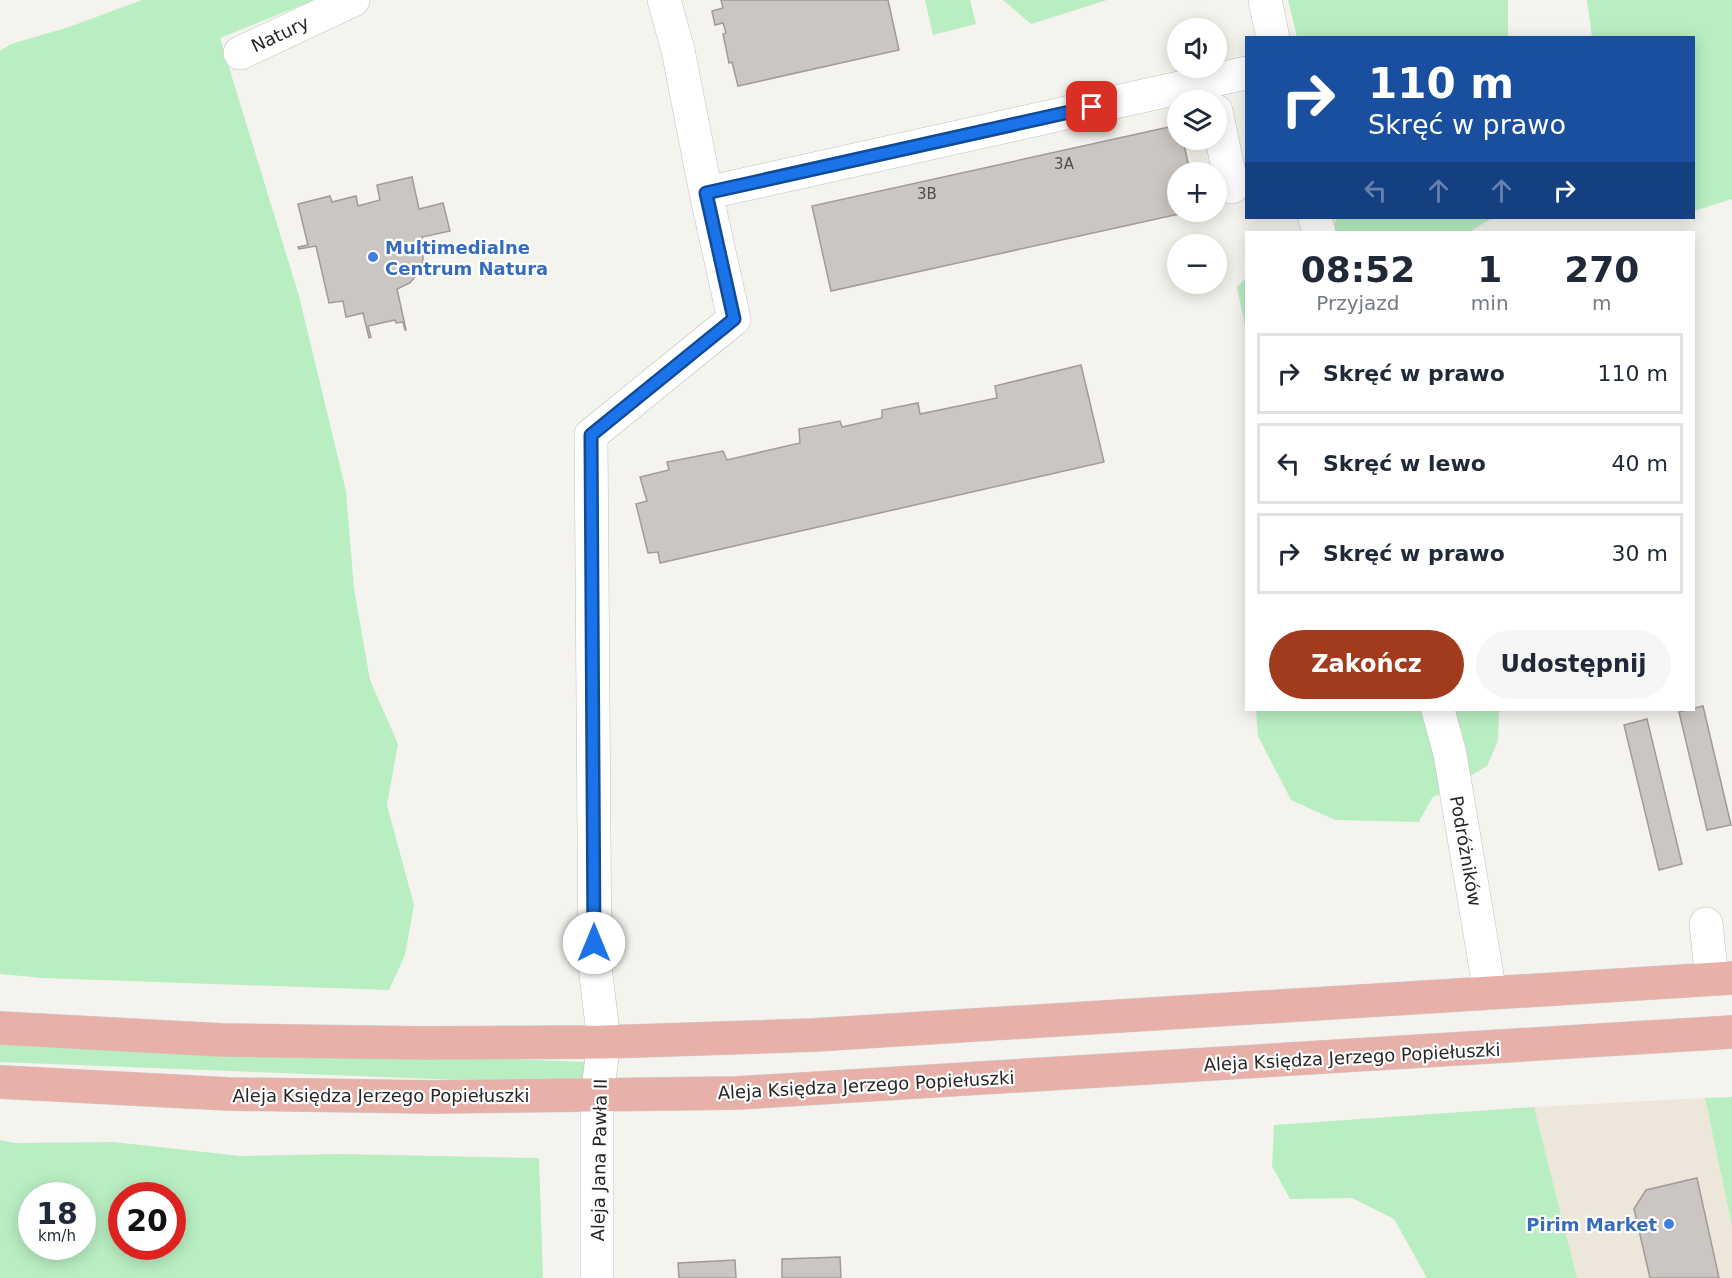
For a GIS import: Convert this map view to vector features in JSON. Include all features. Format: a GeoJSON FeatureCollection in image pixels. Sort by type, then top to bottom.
{"type":"FeatureCollection","features":[{"type":"Feature","properties":{"kind":"main road"},"geometry":{"type":"LineString","coordinates":[[0,1028],[222,1040],[424,1043],[604,1042],[814,1035],[1722,979]]}},
{"type":"Feature","properties":{"kind":"main road","name":"Aleja Księdza Jerzego Popiełuszki"},"geometry":{"type":"LineString","coordinates":[[0,1082],[241,1094],[432,1097],[760,1092],[1732,1032]]}},
{"type":"Feature","properties":{"kind":"street","name":"Natury"},"geometry":{"type":"LineString","coordinates":[[240,53],[352,0]]}},
{"type":"Feature","properties":{"kind":"street"},"geometry":{"type":"LineString","coordinates":[[664,0],[678,50],[706,193],[1167,106]]}},
{"type":"Feature","properties":{"kind":"street"},"geometry":{"type":"LineString","coordinates":[[1265,0],[1274,36]]}},
{"type":"Feature","properties":{"kind":"street"},"geometry":{"type":"LineString","coordinates":[[1223,90],[1245,74]]}},
{"type":"Feature","properties":{"kind":"street"},"geometry":{"type":"LineString","coordinates":[[1225,150],[1233,187]]}},
{"type":"Feature","properties":{"kind":"street","name":"Aleja Jana Pawła II"},"geometry":{"type":"LineString","coordinates":[[597,1278],[597,1096],[604,1042],[595,966],[591,435],[734,319],[706,193]]}},
{"type":"Feature","properties":{"kind":"street","name":"Podróżników"},"geometry":{"type":"LineString","coordinates":[[1438,711],[1450,754],[1490,993]]}},
{"type":"Feature","properties":{"kind":"street"},"geometry":{"type":"LineString","coordinates":[[1706,924],[1722,979]]}},
{"type":"Feature","properties":{"kind":"shaded area"},"geometry":{"type":"Polygon","coordinates":[[[1705,1098],[1732,1226],[1732,1278],[1577,1278],[1534,1107],[1705,1098]]]}},
{"type":"Feature","properties":{"kind":"green space"},"geometry":{"type":"Polygon","coordinates":[[[142,0],[314,0],[220,38],[299,296],[346,491],[354,589],[370,680],[398,744],[387,805],[414,905],[405,955],[389,990],[43,978],[0,974],[0,51],[11,44],[69,27],[142,0]]]}},
{"type":"Feature","properties":{"kind":"green space"},"geometry":{"type":"Polygon","coordinates":[[[925,0],[970,0],[976,24],[933,35],[925,0]]]}},
{"type":"Feature","properties":{"kind":"green space"},"geometry":{"type":"Polygon","coordinates":[[[1003,0],[1107,0],[1031,24],[1003,0]]]}},
{"type":"Feature","properties":{"kind":"green space"},"geometry":{"type":"Polygon","coordinates":[[[1288,0],[1508,0],[1508,36],[1297,36],[1288,0]]]}},
{"type":"Feature","properties":{"kind":"green space"},"geometry":{"type":"Polygon","coordinates":[[[1587,0],[1732,0],[1732,199],[1695,211],[1695,36],[1592,36],[1587,0]]]}},
{"type":"Feature","properties":{"kind":"green space"},"geometry":{"type":"Polygon","coordinates":[[[1336,219],[1490,219],[1471,231],[1330,231],[1336,219]]]}},
{"type":"Feature","properties":{"kind":"green space"},"geometry":{"type":"Polygon","coordinates":[[[1245,279],[1245,325],[1237,287],[1245,279]]]}},
{"type":"Feature","properties":{"kind":"green space"},"geometry":{"type":"Polygon","coordinates":[[[1256,711],[1499,711],[1498,741],[1487,766],[1432,798],[1419,822],[1335,820],[1291,800],[1258,736],[1256,711]]]}},
{"type":"Feature","properties":{"kind":"green space"},"geometry":{"type":"Polygon","coordinates":[[[0,1039],[587,1062],[589,1085],[0,1062],[0,1039]]]}},
{"type":"Feature","properties":{"kind":"green space"},"geometry":{"type":"Polygon","coordinates":[[[1732,1097],[1732,1226],[1705,1098],[1732,1097]]]}},
{"type":"Feature","properties":{"kind":"green space"},"geometry":{"type":"Polygon","coordinates":[[[1534,1107],[1577,1278],[1425,1278],[1426,1276],[1394,1219],[1352,1198],[1290,1199],[1272,1166],[1274,1125],[1534,1107]]]}},
{"type":"Feature","properties":{"kind":"green space"},"geometry":{"type":"Polygon","coordinates":[[[0,1140],[15,1143],[113,1142],[241,1156],[340,1154],[539,1158],[543,1278],[0,1278],[0,1140]]]}},
{"type":"Feature","properties":{"kind":"building"},"geometry":{"type":"Polygon","coordinates":[[[721,0],[888,0],[899,50],[738,86],[732,62],[729,63],[723,23],[715,25],[712,11],[723,8],[721,0]]]}},
{"type":"Feature","properties":{"kind":"building"},"geometry":{"type":"Polygon","coordinates":[[[1167,127],[1167,150],[1185,150],[1188,162],[1167,162],[1167,217],[831,291],[812,206],[1167,127]]]}},
{"type":"Feature","properties":{"kind":"building"},"geometry":{"type":"Polygon","coordinates":[[[412,177],[419,209],[443,203],[450,231],[422,237],[423,261],[419,272],[410,283],[397,289],[406,330],[403,322],[396,323],[395,320],[368,326],[371,337],[369,338],[363,313],[346,317],[343,301],[329,303],[316,246],[299,249],[298,247],[308,245],[298,204],[330,196],[332,202],[356,196],[358,206],[380,200],[377,185],[412,177]]]}},
{"type":"Feature","properties":{"kind":"building"},"geometry":{"type":"Polygon","coordinates":[[[1081,365],[1104,462],[660,563],[658,552],[648,553],[636,504],[647,501],[640,477],[669,470],[667,462],[723,451],[727,460],[800,443],[799,429],[840,421],[842,427],[882,418],[882,410],[918,403],[920,414],[997,398],[995,386],[1081,365]]]}},
{"type":"Feature","properties":{"kind":"building"},"geometry":{"type":"Polygon","coordinates":[[[1703,706],[1731,825],[1707,830],[1679,712],[1695,711],[1695,708],[1703,706]]]}},
{"type":"Feature","properties":{"kind":"building"},"geometry":{"type":"Polygon","coordinates":[[[1647,719],[1682,864],[1659,870],[1624,725],[1647,719]]]}},
{"type":"Feature","properties":{"kind":"building"},"geometry":{"type":"Polygon","coordinates":[[[1697,1178],[1719,1278],[1650,1278],[1634,1209],[1646,1190],[1697,1178]]]}},
{"type":"Feature","properties":{"kind":"building"},"geometry":{"type":"Polygon","coordinates":[[[840,1257],[841,1278],[782,1278],[782,1259],[840,1257]]]}},
{"type":"Feature","properties":{"kind":"building"},"geometry":{"type":"Polygon","coordinates":[[[735,1260],[736,1278],[679,1278],[678,1263],[735,1260]]]}},
{"type":"Feature","properties":{"kind":"place","name":"Multimedialne Centrum Natura"},"geometry":{"type":"Point","coordinates":[373,257]}},
{"type":"Feature","properties":{"kind":"place","name":"Pirim Market"},"geometry":{"type":"Point","coordinates":[1669,1224]}},
{"type":"Feature","properties":{"kind":"route"},"geometry":{"type":"LineString","coordinates":[[594,943],[591,435],[734,319],[706,193],[1092,107]]}}]}
